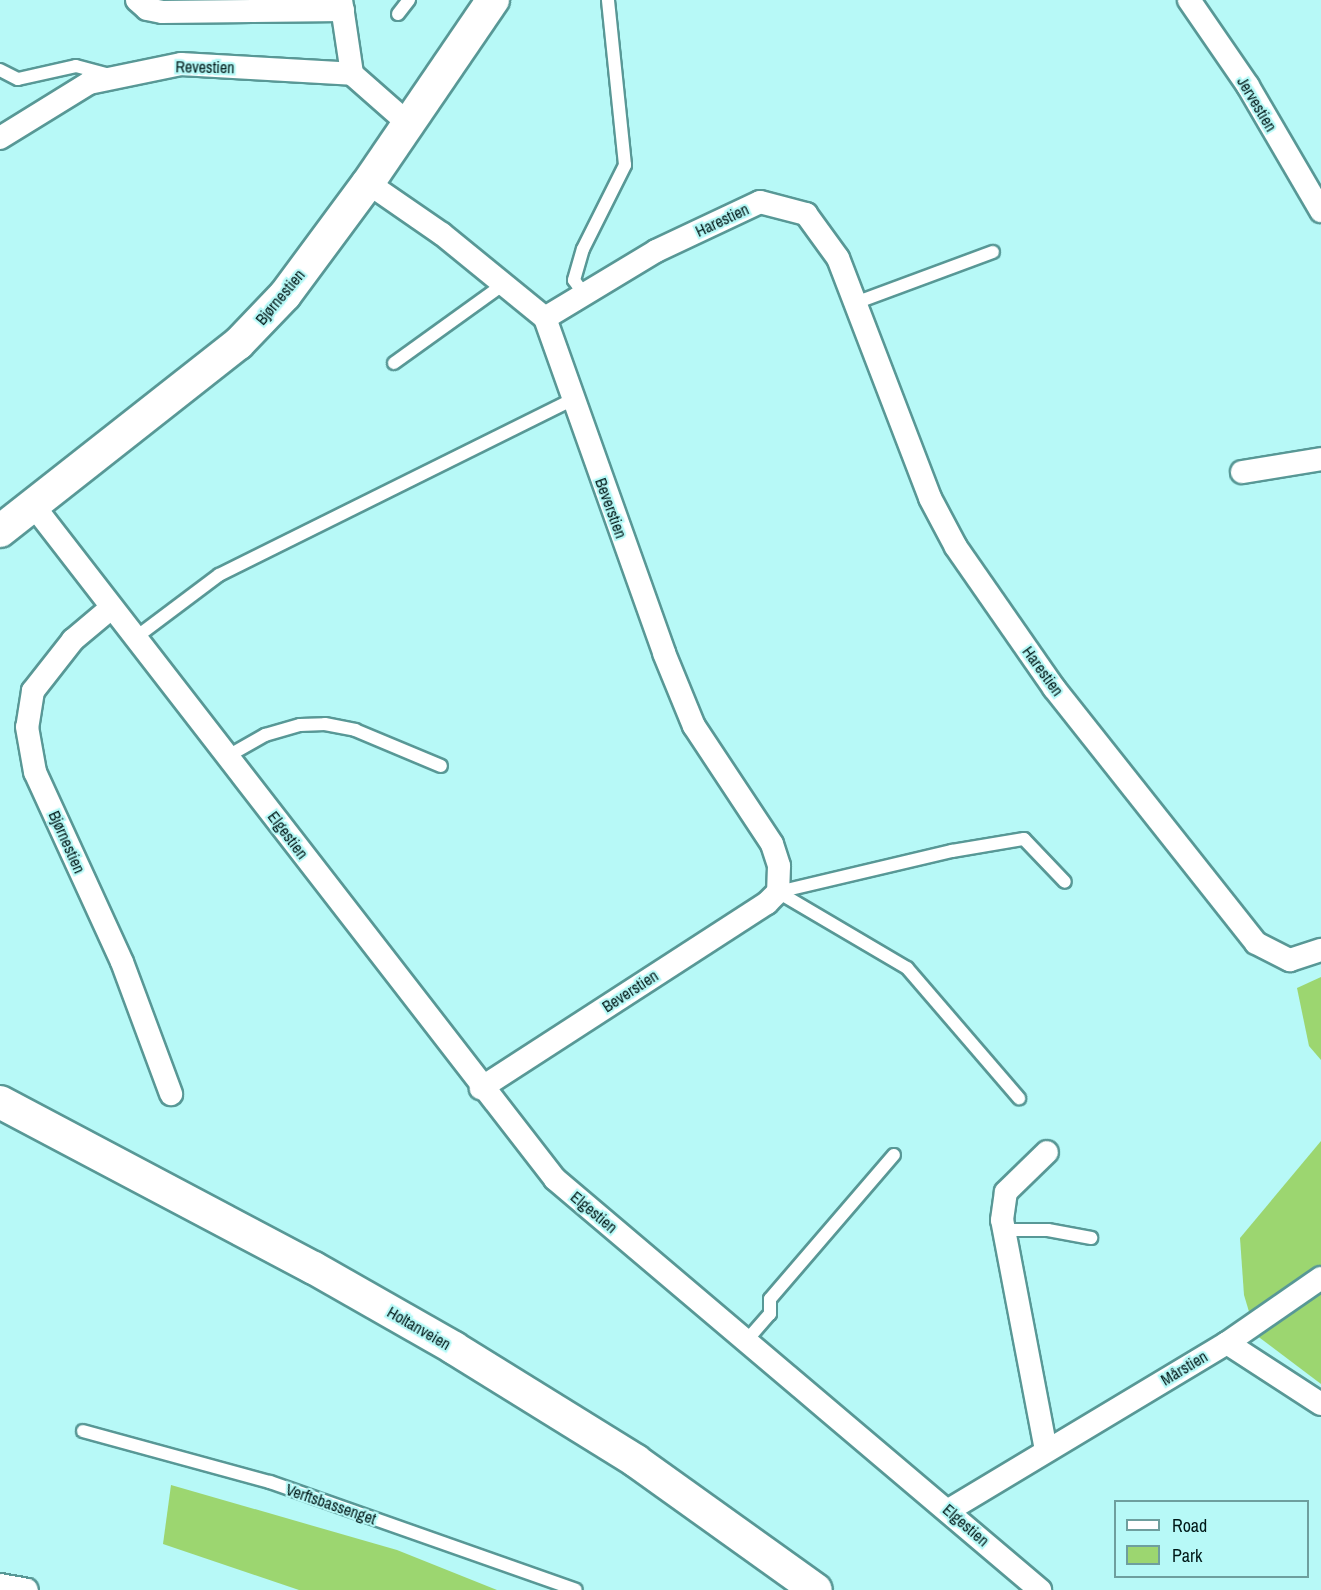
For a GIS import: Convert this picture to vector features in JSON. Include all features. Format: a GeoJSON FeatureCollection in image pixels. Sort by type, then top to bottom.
{"type":"FeatureCollection","features":[{"type":"Feature","properties":{"kind":"main road","name":"Bjørnestien"},"geometry":{"type":"LineString","coordinates":[[0,531],[238,345],[285,295],[368,183],[493,0]]}},
{"type":"Feature","properties":{"kind":"main road","name":"Holtanveien"},"geometry":{"type":"LineString","coordinates":[[0,1102],[314,1268],[454,1348],[636,1461],[816,1590]]}},
{"type":"Feature","properties":{"kind":"street"},"geometry":{"type":"LineString","coordinates":[[137,0],[147,9],[162,12],[342,5],[352,74],[409,124]]}},
{"type":"Feature","properties":{"kind":"street","name":"Jervestien"},"geometry":{"type":"LineString","coordinates":[[1189,0],[1248,86],[1321,211]]}},
{"type":"Feature","properties":{"kind":"street","name":"Revestien"},"geometry":{"type":"LineString","coordinates":[[0,137],[89,83],[181,64],[352,74]]}},
{"type":"Feature","properties":{"kind":"street"},"geometry":{"type":"LineString","coordinates":[[368,183],[433,228],[545,318]]}},
{"type":"Feature","properties":{"kind":"street","name":"Harestien"},"geometry":{"type":"LineString","coordinates":[[545,318],[656,251],[760,202],[806,214],[838,258],[930,498],[956,547],[1054,688],[1256,943],[1290,960],[1321,950]]}},
{"type":"Feature","properties":{"kind":"street","name":"Beverstien"},"geometry":{"type":"LineString","coordinates":[[481,1088],[767,903],[778,892],[779,866],[772,844],[694,726],[572,400],[545,318]]}},
{"type":"Feature","properties":{"kind":"street"},"geometry":{"type":"LineString","coordinates":[[1242,472],[1321,459]]}},
{"type":"Feature","properties":{"kind":"street","name":"Elgestien"},"geometry":{"type":"LineString","coordinates":[[33,505],[481,1088],[555,1179],[949,1510],[1040,1590]]}},
{"type":"Feature","properties":{"kind":"street","name":"Bjørnestien"},"geometry":{"type":"LineString","coordinates":[[111,608],[73,640],[33,692],[27,727],[35,772],[122,962],[171,1094]]}},
{"type":"Feature","properties":{"kind":"street"},"geometry":{"type":"LineString","coordinates":[[1046,1450],[1004,1230],[1005,1192],[1047,1152]]}},
{"type":"Feature","properties":{"kind":"street"},"geometry":{"type":"LineString","coordinates":[[1227,1343],[1321,1278]]}},
{"type":"Feature","properties":{"kind":"street","name":"Mårstien"},"geometry":{"type":"LineString","coordinates":[[949,1510],[1227,1343],[1321,1404]]}},
{"type":"Feature","properties":{"kind":"street"},"geometry":{"type":"LineString","coordinates":[[0,1585],[27,1590]]}},
{"type":"Feature","properties":{"kind":"lane"},"geometry":{"type":"LineString","coordinates":[[398,14],[409,0]]}},
{"type":"Feature","properties":{"kind":"lane"},"geometry":{"type":"LineString","coordinates":[[584,294],[574,280],[583,249],[625,165],[608,0]]}},
{"type":"Feature","properties":{"kind":"lane"},"geometry":{"type":"LineString","coordinates":[[0,70],[18,79],[76,66],[116,77]]}},
{"type":"Feature","properties":{"kind":"lane"},"geometry":{"type":"LineString","coordinates":[[855,303],[993,252]]}},
{"type":"Feature","properties":{"kind":"lane"},"geometry":{"type":"LineString","coordinates":[[394,363],[504,285]]}},
{"type":"Feature","properties":{"kind":"lane"},"geometry":{"type":"LineString","coordinates":[[135,639],[219,575],[572,400]]}},
{"type":"Feature","properties":{"kind":"lane"},"geometry":{"type":"LineString","coordinates":[[228,756],[265,735],[300,725],[325,724],[355,730],[441,766]]}},
{"type":"Feature","properties":{"kind":"lane","name":"Beverstien"},"geometry":{"type":"LineString","coordinates":[[778,892],[952,851],[1024,839],[1065,882]]}},
{"type":"Feature","properties":{"kind":"lane"},"geometry":{"type":"LineString","coordinates":[[778,892],[907,968],[1019,1098]]}},
{"type":"Feature","properties":{"kind":"lane"},"geometry":{"type":"LineString","coordinates":[[747,1340],[770,1314],[770,1299],[894,1155]]}},
{"type":"Feature","properties":{"kind":"lane"},"geometry":{"type":"LineString","coordinates":[[1004,1230],[1048,1230],[1091,1238]]}},
{"type":"Feature","properties":{"kind":"lane","name":"Verftsbassenget"},"geometry":{"type":"LineString","coordinates":[[83,1431],[270,1482],[576,1590]]}},
{"type":"Feature","properties":{"kind":"green space"},"geometry":{"type":"Polygon","coordinates":[[[1321,977],[1321,1060],[1309,1046],[1297,988],[1321,977]]]}},
{"type":"Feature","properties":{"kind":"green space"},"geometry":{"type":"Polygon","coordinates":[[[1321,1141],[1321,1384],[1256,1335],[1244,1295],[1240,1238],[1321,1141]]]}},
{"type":"Feature","properties":{"kind":"green space"},"geometry":{"type":"Polygon","coordinates":[[[171,1485],[397,1550],[497,1590],[299,1590],[163,1544],[171,1485]]]}}]}
